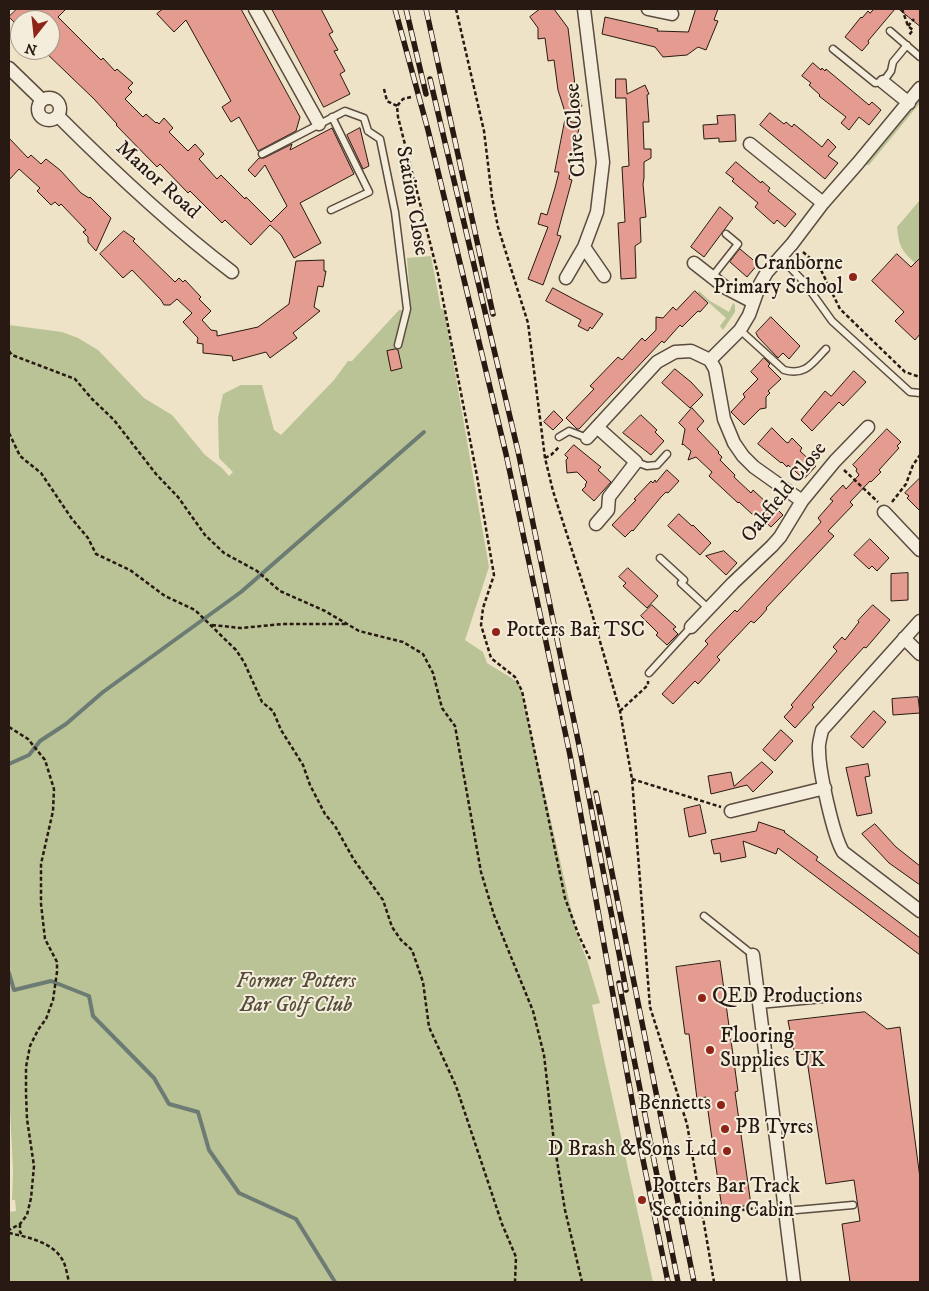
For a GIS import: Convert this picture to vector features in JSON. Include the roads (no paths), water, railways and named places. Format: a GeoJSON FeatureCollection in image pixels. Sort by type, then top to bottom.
{"type":"FeatureCollection","features":[{"type":"Feature","properties":{"kind":"street"},"geometry":{"type":"LineString","coordinates":[[254,9],[318,124]]}},
{"type":"Feature","properties":{"kind":"street","name":"Clive Close"},"geometry":{"type":"LineString","coordinates":[[566,278],[584,247],[598,212],[603,162],[584,9]]}},
{"type":"Feature","properties":{"kind":"street"},"geometry":{"type":"LineString","coordinates":[[648,9],[672,14]]}},
{"type":"Feature","properties":{"kind":"street","name":"Manor Road"},"geometry":{"type":"LineString","coordinates":[[9,68],[42,100],[37,110],[41,117],[52,120],[58,116],[200,248],[232,272]]}},
{"type":"Feature","properties":{"kind":"street"},"geometry":{"type":"LineString","coordinates":[[883,82],[909,103]]}},
{"type":"Feature","properties":{"kind":"street"},"geometry":{"type":"LineString","coordinates":[[710,360],[740,330],[749,315],[760,284],[780,257],[920,88]]}},
{"type":"Feature","properties":{"kind":"street"},"geometry":{"type":"LineString","coordinates":[[750,144],[823,203]]}},
{"type":"Feature","properties":{"kind":"street"},"geometry":{"type":"LineString","coordinates":[[584,247],[604,276]]}},
{"type":"Feature","properties":{"kind":"street"},"geometry":{"type":"LineString","coordinates":[[694,262],[726,288],[754,302]]}},
{"type":"Feature","properties":{"kind":"street"},"geometry":{"type":"LineString","coordinates":[[587,438],[658,362],[675,352],[690,351],[710,360],[715,370],[724,419],[734,443],[743,456],[754,467],[802,501]]}},
{"type":"Feature","properties":{"kind":"street"},"geometry":{"type":"LineString","coordinates":[[596,524],[608,510],[609,498],[636,462],[597,427]]}},
{"type":"Feature","properties":{"kind":"street","name":"Oakfield Close"},"geometry":{"type":"LineString","coordinates":[[691,627],[780,537],[802,501],[835,461],[868,427]]}},
{"type":"Feature","properties":{"kind":"street"},"geometry":{"type":"LineString","coordinates":[[887,509],[920,550]]}},
{"type":"Feature","properties":{"kind":"street"},"geometry":{"type":"LineString","coordinates":[[920,621],[822,730],[818,749],[824,788],[838,844],[843,852],[920,910]]}},
{"type":"Feature","properties":{"kind":"street"},"geometry":{"type":"LineString","coordinates":[[904,638],[920,654]]}},
{"type":"Feature","properties":{"kind":"street"},"geometry":{"type":"LineString","coordinates":[[731,811],[824,788]]}},
{"type":"Feature","properties":{"kind":"street"},"geometry":{"type":"LineString","coordinates":[[753,955],[794,1282]]}},
{"type":"Feature","properties":{"kind":"lane"},"geometry":{"type":"LineString","coordinates":[[890,31],[920,57]]}},
{"type":"Feature","properties":{"kind":"lane"},"geometry":{"type":"LineString","coordinates":[[833,49],[875,83],[883,82],[905,44]]}},
{"type":"Feature","properties":{"kind":"lane","name":"Station Close"},"geometry":{"type":"LineString","coordinates":[[262,154],[345,111],[364,118],[368,130],[380,139],[395,212],[407,309],[398,345]]}},
{"type":"Feature","properties":{"kind":"lane"},"geometry":{"type":"LineString","coordinates":[[331,210],[369,192],[332,117]]}},
{"type":"Feature","properties":{"kind":"lane"},"geometry":{"type":"LineString","coordinates":[[712,276],[738,244],[726,234]]}},
{"type":"Feature","properties":{"kind":"lane"},"geometry":{"type":"LineString","coordinates":[[780,257],[804,282],[832,321],[910,392],[920,393]]}},
{"type":"Feature","properties":{"kind":"lane"},"geometry":{"type":"LineString","coordinates":[[740,330],[784,370],[791,372],[806,370],[826,349]]}},
{"type":"Feature","properties":{"kind":"lane"},"geometry":{"type":"LineString","coordinates":[[560,437],[569,431],[587,438]]}},
{"type":"Feature","properties":{"kind":"lane"},"geometry":{"type":"LineString","coordinates":[[636,462],[647,466],[658,465],[667,454]]}},
{"type":"Feature","properties":{"kind":"lane"},"geometry":{"type":"LineString","coordinates":[[660,558],[684,580],[681,583],[708,608]]}},
{"type":"Feature","properties":{"kind":"lane"},"geometry":{"type":"LineString","coordinates":[[649,673],[691,627]]}},
{"type":"Feature","properties":{"kind":"lane"},"geometry":{"type":"LineString","coordinates":[[704,916],[753,955]]}},
{"type":"Feature","properties":{"kind":"lane"},"geometry":{"type":"LineString","coordinates":[[759,1005],[834,998]]}},
{"type":"Feature","properties":{"kind":"lane"},"geometry":{"type":"LineString","coordinates":[[785,1208],[853,1205]]}},
{"type":"Feature","properties":{"kind":"waterway"},"geometry":{"type":"LineString","coordinates":[[9,764],[29,755],[40,741],[66,724],[103,692],[241,592],[424,432]]}},
{"type":"Feature","properties":{"kind":"waterway"},"geometry":{"type":"LineString","coordinates":[[9,973],[14,990],[51,981],[89,996],[93,1016],[154,1078],[169,1104],[198,1112],[209,1150],[239,1193],[296,1219],[335,1282]]}},
{"type":"Feature","properties":{"kind":"railway"},"geometry":{"type":"LineString","coordinates":[[395,9],[428,130],[506,454],[570,755],[640,1145],[668,1282]]}},
{"type":"Feature","properties":{"kind":"railway"},"geometry":{"type":"LineString","coordinates":[[406,9],[426,94]]}},
{"type":"Feature","properties":{"kind":"railway"},"geometry":{"type":"LineString","coordinates":[[426,9],[493,314]]}},
{"type":"Feature","properties":{"kind":"railway"},"geometry":{"type":"LineString","coordinates":[[430,79],[518,451],[580,750],[626,990]]}},
{"type":"Feature","properties":{"kind":"railway"},"geometry":{"type":"LineString","coordinates":[[596,793],[694,1282]]}},
{"type":"Feature","properties":{"kind":"railway"},"geometry":{"type":"LineString","coordinates":[[619,983],[678,1282]]}},
{"type":"Feature","properties":{"kind":"place","name":"Cranborne Primary School"},"geometry":{"type":"Point","coordinates":[853,277]}},
{"type":"Feature","properties":{"kind":"place","name":"Potters Bar TSC"},"geometry":{"type":"Point","coordinates":[496,632]}},
{"type":"Feature","properties":{"kind":"place","name":"QED Productions"},"geometry":{"type":"Point","coordinates":[702,998]}},
{"type":"Feature","properties":{"kind":"place","name":"Flooring Supplies UK"},"geometry":{"type":"Point","coordinates":[710,1050]}},
{"type":"Feature","properties":{"kind":"place","name":"Bennetts"},"geometry":{"type":"Point","coordinates":[721,1105]}},
{"type":"Feature","properties":{"kind":"place","name":"PB Tyres"},"geometry":{"type":"Point","coordinates":[725,1129]}},
{"type":"Feature","properties":{"kind":"place","name":"D Brash & Sons Ltd"},"geometry":{"type":"Point","coordinates":[727,1151]}},
{"type":"Feature","properties":{"kind":"place","name":"Potters Bar Track Sectioning Cabin"},"geometry":{"type":"Point","coordinates":[642,1200]}},
{"type":"Feature","properties":{"kind":"park label","name":"Former Potters Bar Golf Club"},"geometry":{"type":"Point","coordinates":[296,995]}}]}
